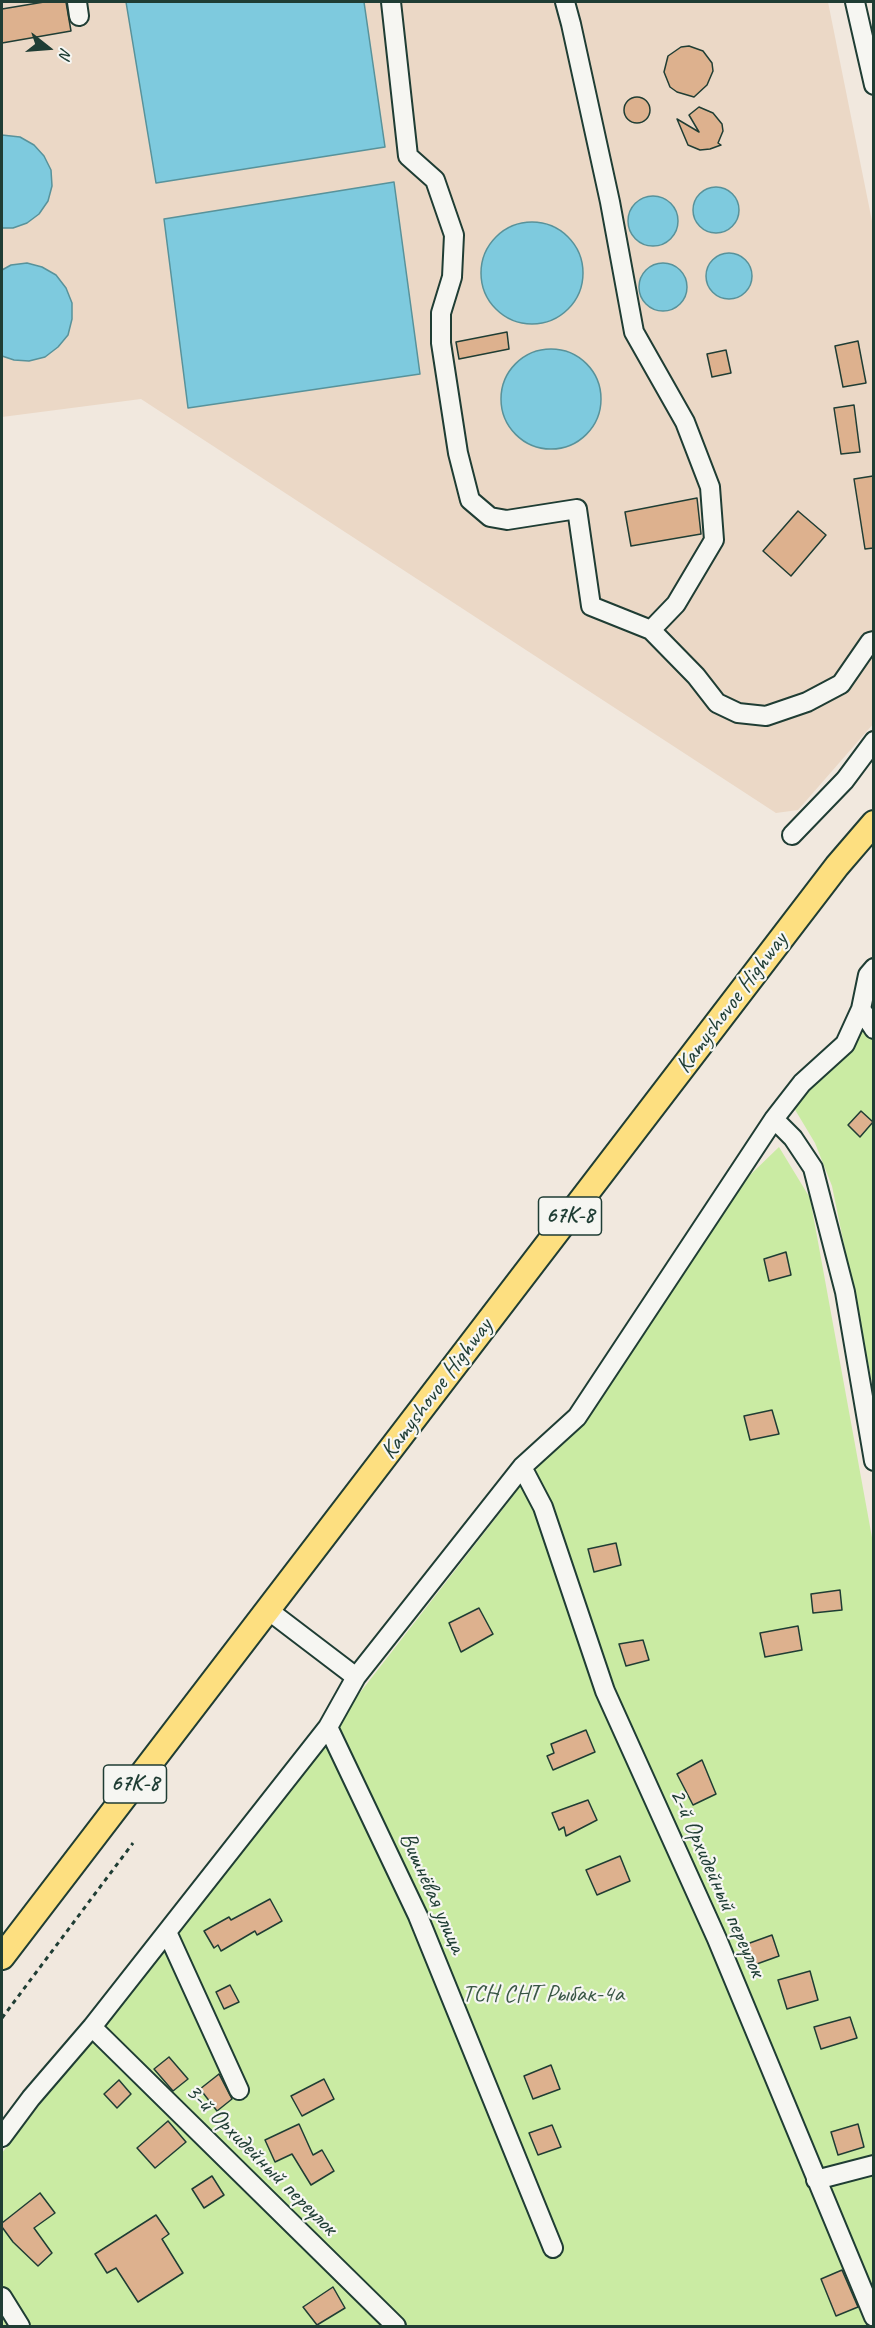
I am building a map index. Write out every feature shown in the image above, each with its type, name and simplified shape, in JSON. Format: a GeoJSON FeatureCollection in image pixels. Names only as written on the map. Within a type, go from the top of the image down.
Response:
{"type":"FeatureCollection","features":[{"type":"Feature","properties":{"kind":"main road","name":"Kamyshovoe Highway"},"geometry":{"type":"LineString","coordinates":[[2,1957],[830,876],[873,823]]}},
{"type":"Feature","properties":{"kind":"street"},"geometry":{"type":"LineString","coordinates":[[391,2],[408,156],[435,180],[454,235],[452,277],[441,313],[441,343],[458,453],[470,500],[490,517],[507,520],[577,509],[591,606],[651,630],[696,676],[717,703],[738,713],[766,716],[807,702],[841,684],[870,642],[873,641]]}},
{"type":"Feature","properties":{"kind":"street"},"geometry":{"type":"LineString","coordinates":[[565,2],[572,24],[610,202],[634,332],[685,422],[710,487],[714,540],[676,604],[651,630]]}},
{"type":"Feature","properties":{"kind":"street"},"geometry":{"type":"LineString","coordinates":[[855,2],[873,85]]}},
{"type":"Feature","properties":{"kind":"street"},"geometry":{"type":"LineString","coordinates":[[792,835],[845,780],[873,741]]}},
{"type":"Feature","properties":{"kind":"street"},"geometry":{"type":"LineString","coordinates":[[2,2137],[31,2098],[92,2027],[328,1727],[356,1677],[522,1467],[577,1417],[774,1119],[802,1083],[845,1044],[861,1009],[868,975],[873,968]]}},
{"type":"Feature","properties":{"kind":"street"},"geometry":{"type":"LineString","coordinates":[[861,1009],[873,1029]]}},
{"type":"Feature","properties":{"kind":"street"},"geometry":{"type":"LineString","coordinates":[[774,1119],[793,1138],[813,1168],[845,1292],[873,1461]]}},
{"type":"Feature","properties":{"kind":"street","name":"2-й Орхидейный переулок"},"geometry":{"type":"LineString","coordinates":[[522,1467],[543,1507],[605,1691],[717,1939],[873,2317]]}},
{"type":"Feature","properties":{"kind":"street"},"geometry":{"type":"LineString","coordinates":[[268,1610],[356,1677]]}},
{"type":"Feature","properties":{"kind":"street","name":"Вишнёвая улица"},"geometry":{"type":"LineString","coordinates":[[328,1727],[418,1916],[553,2248]]}},
{"type":"Feature","properties":{"kind":"street"},"geometry":{"type":"LineString","coordinates":[[166,1932],[239,2090]]}},
{"type":"Feature","properties":{"kind":"street","name":"3-й Орхидейный переулок"},"geometry":{"type":"LineString","coordinates":[[92,2027],[396,2326]]}},
{"type":"Feature","properties":{"kind":"street"},"geometry":{"type":"LineString","coordinates":[[816,2180],[873,2165]]}},
{"type":"Feature","properties":{"kind":"street"},"geometry":{"type":"LineString","coordinates":[[2,2297],[20,2326]]}},
{"type":"Feature","properties":{"kind":"path"},"geometry":{"type":"LineString","coordinates":[[2,2018],[133,1842]]}},
{"type":"Feature","properties":{"kind":"shaded area"},"geometry":{"type":"Polygon","coordinates":[[[2,2],[828,2],[873,226],[874,723],[798,810],[776,813],[141,399],[2,417],[2,2]]]}},
{"type":"Feature","properties":{"kind":"green space"},"geometry":{"type":"Polygon","coordinates":[[[873,1011],[873,1387],[832,1186],[815,1143],[794,1108],[873,1011]]]}},
{"type":"Feature","properties":{"kind":"green space","name":"ТСН СНТ Рыбак-4а"},"geometry":{"type":"Polygon","coordinates":[[[779,1147],[810,1198],[873,1543],[873,2326],[2,2326],[2,2153],[509,1501],[750,1175],[779,1147]]]}},
{"type":"Feature","properties":{"kind":"water"},"geometry":{"type":"Polygon","coordinates":[[[126,2],[364,2],[385,147],[156,183],[126,2]]]}},
{"type":"Feature","properties":{"kind":"water"},"geometry":{"type":"Polygon","coordinates":[[[2,135],[20,137],[34,145],[44,156],[51,170],[52,186],[48,201],[39,214],[27,223],[13,228],[2,228],[2,135]]]}},
{"type":"Feature","properties":{"kind":"water"},"geometry":{"type":"Polygon","coordinates":[[[394,182],[420,374],[188,408],[164,219],[394,182]]]}},
{"type":"Feature","properties":{"kind":"water"},"geometry":{"type":"Polygon","coordinates":[[[721,187],[733,193],[738,201],[738,219],[733,227],[725,232],[711,233],[699,227],[694,219],[693,205],[699,193],[707,188],[721,187]]]}},
{"type":"Feature","properties":{"kind":"water"},"geometry":{"type":"Polygon","coordinates":[[[653,196],[671,203],[678,221],[671,239],[653,246],[635,239],[628,221],[635,203],[653,196]]]}},
{"type":"Feature","properties":{"kind":"water"},"geometry":{"type":"Polygon","coordinates":[[[532,222],[551,226],[568,237],[579,254],[583,273],[579,292],[568,309],[551,320],[532,324],[513,320],[496,309],[485,292],[481,273],[485,254],[496,237],[513,226],[532,222]]]}},
{"type":"Feature","properties":{"kind":"water"},"geometry":{"type":"Polygon","coordinates":[[[729,253],[738,254],[746,259],[751,267],[751,285],[746,293],[738,298],[729,299],[720,298],[712,293],[707,285],[706,276],[707,267],[712,259],[720,254],[729,253]]]}},
{"type":"Feature","properties":{"kind":"water"},"geometry":{"type":"Polygon","coordinates":[[[27,263],[42,267],[56,275],[66,288],[72,303],[72,319],[68,335],[45,357],[29,361],[2,356],[2,270],[11,265],[27,263]]]}},
{"type":"Feature","properties":{"kind":"water"},"geometry":{"type":"Polygon","coordinates":[[[663,263],[680,270],[687,287],[680,304],[663,311],[646,304],[639,287],[646,270],[663,263]]]}},
{"type":"Feature","properties":{"kind":"water"},"geometry":{"type":"Polygon","coordinates":[[[551,349],[570,352],[587,363],[598,380],[601,399],[598,418],[587,435],[570,446],[551,449],[532,446],[515,435],[504,418],[501,399],[504,380],[515,363],[532,352],[551,349]]]}},
{"type":"Feature","properties":{"kind":"building"},"geometry":{"type":"Polygon","coordinates":[[[44,2],[66,2],[71,31],[2,43],[2,9],[44,2]]]}},
{"type":"Feature","properties":{"kind":"building"},"geometry":{"type":"Polygon","coordinates":[[[689,46],[703,51],[712,63],[713,71],[707,85],[694,97],[677,92],[670,87],[664,72],[668,56],[681,47],[689,46]]]}},
{"type":"Feature","properties":{"kind":"building"},"geometry":{"type":"Polygon","coordinates":[[[637,97],[646,101],[650,110],[646,119],[637,123],[628,119],[624,110],[628,101],[637,97]]]}},
{"type":"Feature","properties":{"kind":"building"},"geometry":{"type":"Polygon","coordinates":[[[699,107],[713,113],[722,124],[723,131],[718,143],[721,145],[700,150],[688,145],[677,119],[699,132],[689,115],[699,107]]]}},
{"type":"Feature","properties":{"kind":"building"},"geometry":{"type":"Polygon","coordinates":[[[507,332],[509,349],[459,359],[456,342],[507,332]]]}},
{"type":"Feature","properties":{"kind":"building"},"geometry":{"type":"Polygon","coordinates":[[[858,341],[866,383],[843,387],[835,346],[858,341]]]}},
{"type":"Feature","properties":{"kind":"building"},"geometry":{"type":"Polygon","coordinates":[[[726,350],[731,373],[712,377],[707,354],[726,350]]]}},
{"type":"Feature","properties":{"kind":"building"},"geometry":{"type":"Polygon","coordinates":[[[854,405],[860,452],[841,454],[834,408],[854,405]]]}},
{"type":"Feature","properties":{"kind":"building"},"geometry":{"type":"Polygon","coordinates":[[[873,476],[873,548],[865,549],[854,479],[873,476]]]}},
{"type":"Feature","properties":{"kind":"building"},"geometry":{"type":"Polygon","coordinates":[[[697,498],[701,534],[631,546],[625,512],[697,498]]]}},
{"type":"Feature","properties":{"kind":"building"},"geometry":{"type":"Polygon","coordinates":[[[798,511],[826,535],[791,576],[763,551],[798,511]]]}},
{"type":"Feature","properties":{"kind":"building"},"geometry":{"type":"Polygon","coordinates":[[[861,1111],[873,1122],[860,1137],[848,1125],[861,1111]]]}},
{"type":"Feature","properties":{"kind":"building"},"geometry":{"type":"Polygon","coordinates":[[[786,1252],[791,1275],[769,1281],[764,1259],[786,1252]]]}},
{"type":"Feature","properties":{"kind":"building"},"geometry":{"type":"Polygon","coordinates":[[[772,1410],[779,1434],[750,1440],[744,1416],[772,1410]]]}},
{"type":"Feature","properties":{"kind":"building"},"geometry":{"type":"Polygon","coordinates":[[[616,1543],[621,1565],[594,1572],[588,1549],[616,1543]]]}},
{"type":"Feature","properties":{"kind":"building"},"geometry":{"type":"Polygon","coordinates":[[[840,1590],[842,1610],[813,1613],[811,1594],[840,1590]]]}},
{"type":"Feature","properties":{"kind":"building"},"geometry":{"type":"Polygon","coordinates":[[[479,1608],[493,1634],[461,1652],[449,1623],[479,1608]]]}},
{"type":"Feature","properties":{"kind":"building"},"geometry":{"type":"Polygon","coordinates":[[[798,1626],[802,1650],[765,1657],[760,1633],[798,1626]]]}},
{"type":"Feature","properties":{"kind":"building"},"geometry":{"type":"Polygon","coordinates":[[[643,1640],[649,1660],[626,1666],[619,1644],[643,1640]]]}},
{"type":"Feature","properties":{"kind":"building"},"geometry":{"type":"Polygon","coordinates":[[[586,1730],[595,1752],[553,1770],[547,1756],[554,1753],[551,1744],[586,1730]]]}},
{"type":"Feature","properties":{"kind":"building"},"geometry":{"type":"Polygon","coordinates":[[[702,1760],[716,1794],[693,1805],[677,1774],[702,1760]]]}},
{"type":"Feature","properties":{"kind":"building"},"geometry":{"type":"Polygon","coordinates":[[[588,1800],[597,1820],[566,1836],[564,1827],[559,1830],[552,1813],[588,1800]]]}},
{"type":"Feature","properties":{"kind":"building"},"geometry":{"type":"Polygon","coordinates":[[[620,1856],[630,1881],[597,1895],[586,1870],[620,1856]]]}},
{"type":"Feature","properties":{"kind":"building"},"geometry":{"type":"Polygon","coordinates":[[[270,1899],[282,1921],[257,1935],[255,1931],[221,1951],[218,1945],[214,1948],[204,1931],[229,1917],[231,1920],[270,1899]]]}},
{"type":"Feature","properties":{"kind":"building"},"geometry":{"type":"Polygon","coordinates":[[[772,1935],[779,1956],[754,1965],[747,1944],[772,1935]]]}},
{"type":"Feature","properties":{"kind":"building"},"geometry":{"type":"Polygon","coordinates":[[[810,1971],[818,2000],[787,2009],[778,1980],[810,1971]]]}},
{"type":"Feature","properties":{"kind":"building"},"geometry":{"type":"Polygon","coordinates":[[[230,1985],[239,2002],[224,2009],[216,1992],[230,1985]]]}},
{"type":"Feature","properties":{"kind":"building"},"geometry":{"type":"Polygon","coordinates":[[[850,2017],[857,2038],[821,2049],[814,2027],[850,2017]]]}},
{"type":"Feature","properties":{"kind":"building"},"geometry":{"type":"Polygon","coordinates":[[[169,2057],[188,2079],[173,2091],[154,2069],[169,2057]]]}},
{"type":"Feature","properties":{"kind":"building"},"geometry":{"type":"Polygon","coordinates":[[[551,2065],[560,2089],[533,2099],[524,2076],[551,2065]]]}},
{"type":"Feature","properties":{"kind":"building"},"geometry":{"type":"Polygon","coordinates":[[[219,2074],[232,2099],[217,2111],[200,2089],[219,2074]]]}},
{"type":"Feature","properties":{"kind":"building"},"geometry":{"type":"Polygon","coordinates":[[[324,2079],[334,2099],[302,2116],[291,2096],[324,2079]]]}},
{"type":"Feature","properties":{"kind":"building"},"geometry":{"type":"Polygon","coordinates":[[[119,2080],[131,2094],[117,2108],[104,2094],[119,2080]]]}},
{"type":"Feature","properties":{"kind":"building"},"geometry":{"type":"Polygon","coordinates":[[[168,2121],[186,2142],[155,2168],[137,2148],[168,2121]]]}},
{"type":"Feature","properties":{"kind":"building"},"geometry":{"type":"Polygon","coordinates":[[[299,2124],[313,2155],[322,2150],[334,2171],[311,2185],[292,2154],[275,2162],[265,2140],[299,2124]]]}},
{"type":"Feature","properties":{"kind":"building"},"geometry":{"type":"Polygon","coordinates":[[[858,2124],[864,2147],[838,2155],[831,2132],[858,2124]]]}},
{"type":"Feature","properties":{"kind":"building"},"geometry":{"type":"Polygon","coordinates":[[[552,2125],[561,2147],[538,2155],[529,2133],[552,2125]]]}},
{"type":"Feature","properties":{"kind":"building"},"geometry":{"type":"Polygon","coordinates":[[[212,2176],[224,2195],[204,2208],[192,2189],[212,2176]]]}},
{"type":"Feature","properties":{"kind":"building"},"geometry":{"type":"Polygon","coordinates":[[[40,2193],[55,2213],[34,2228],[52,2253],[38,2266],[13,2242],[2,2227],[2,2223],[40,2193]]]}},
{"type":"Feature","properties":{"kind":"building"},"geometry":{"type":"Polygon","coordinates":[[[156,2215],[169,2234],[162,2239],[183,2273],[138,2302],[116,2268],[107,2273],[95,2254],[156,2215]]]}},
{"type":"Feature","properties":{"kind":"building"},"geometry":{"type":"Polygon","coordinates":[[[842,2270],[858,2307],[836,2316],[821,2279],[842,2270]]]}},
{"type":"Feature","properties":{"kind":"building"},"geometry":{"type":"Polygon","coordinates":[[[333,2287],[345,2308],[317,2325],[303,2307],[333,2287]]]}}]}
